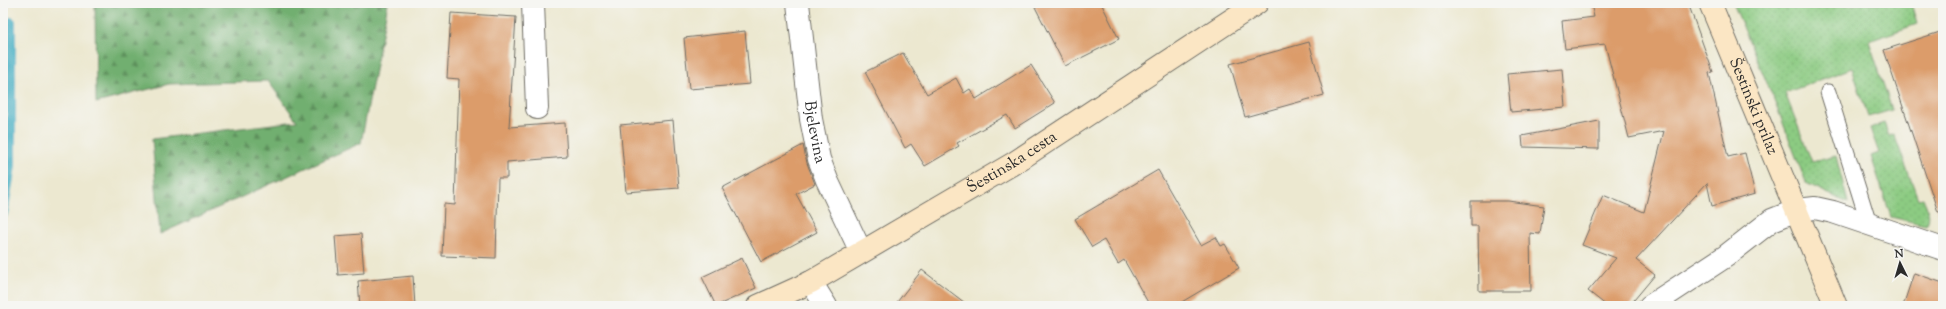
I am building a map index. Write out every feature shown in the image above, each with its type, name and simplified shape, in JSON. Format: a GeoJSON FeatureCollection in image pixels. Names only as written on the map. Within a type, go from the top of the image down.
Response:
{"type":"FeatureCollection","features":[{"type":"Feature","properties":{"kind":"main road","name":"Šestinska cesta"},"geometry":{"type":"LineString","coordinates":[[758,306],[811,282],[1014,163],[1257,3]]}},
{"type":"Feature","properties":{"kind":"main road","name":"Šestinski prilaz"},"geometry":{"type":"LineString","coordinates":[[1710,3],[1836,306]]}},
{"type":"Feature","properties":{"kind":"street"},"geometry":{"type":"LineString","coordinates":[[533,3],[538,108]]}},
{"type":"Feature","properties":{"kind":"street","name":"Bjelevina"},"geometry":{"type":"LineString","coordinates":[[798,3],[811,119],[816,147],[827,180],[861,252]]}},
{"type":"Feature","properties":{"kind":"street"},"geometry":{"type":"LineString","coordinates":[[1650,306],[1726,256],[1772,220],[1797,210],[1815,208],[1833,212],[1943,249]]}},
{"type":"Feature","properties":{"kind":"street"},"geometry":{"type":"LineString","coordinates":[[811,282],[826,306]]}},
{"type":"Feature","properties":{"kind":"lane"},"geometry":{"type":"LineString","coordinates":[[1828,92],[1868,224]]}},
{"type":"Feature","properties":{"kind":"green space"},"geometry":{"type":"Polygon","coordinates":[[[95,3],[388,3],[361,143],[160,234],[152,139],[297,121],[268,81],[169,84],[96,103],[95,3]]]}},
{"type":"Feature","properties":{"kind":"green space"},"geometry":{"type":"Polygon","coordinates":[[[1733,3],[1834,3],[1823,5],[1823,7],[1869,3],[1911,3],[1917,24],[1869,41],[1892,110],[1868,117],[1852,68],[1785,93],[1812,162],[1836,156],[1848,203],[1806,183],[1773,97],[1733,3]]]}},
{"type":"Feature","properties":{"kind":"green space"},"geometry":{"type":"Polygon","coordinates":[[[1884,123],[1889,136],[1894,134],[1918,199],[1923,198],[1926,205],[1929,218],[1926,225],[1891,217],[1871,156],[1879,153],[1870,128],[1884,123]]]}},
{"type":"Feature","properties":{"kind":"building"},"geometry":{"type":"Polygon","coordinates":[[[1033,3],[1101,3],[1119,39],[1065,66],[1033,3]]]}},
{"type":"Feature","properties":{"kind":"building"},"geometry":{"type":"Polygon","coordinates":[[[1591,3],[1688,3],[1713,72],[1709,73],[1728,157],[1745,153],[1755,194],[1712,206],[1707,183],[1636,260],[1655,275],[1629,306],[1607,306],[1588,291],[1616,258],[1582,245],[1603,195],[1644,212],[1664,131],[1629,138],[1605,44],[1565,49],[1562,21],[1594,17],[1591,3]]]}},
{"type":"Feature","properties":{"kind":"building"},"geometry":{"type":"Polygon","coordinates":[[[451,13],[516,17],[509,127],[565,123],[567,157],[507,162],[507,178],[498,178],[496,258],[442,256],[444,204],[455,205],[459,79],[447,78],[451,13]]]}},
{"type":"Feature","properties":{"kind":"building"},"geometry":{"type":"Polygon","coordinates":[[[745,31],[750,84],[689,89],[684,38],[745,31]]]}},
{"type":"Feature","properties":{"kind":"building"},"geometry":{"type":"Polygon","coordinates":[[[1943,31],[1943,211],[1938,212],[1884,50],[1943,31]]]}},
{"type":"Feature","properties":{"kind":"building"},"geometry":{"type":"Polygon","coordinates":[[[1309,42],[1324,95],[1245,117],[1230,64],[1309,42]]]}},
{"type":"Feature","properties":{"kind":"building"},"geometry":{"type":"Polygon","coordinates":[[[903,53],[927,94],[956,78],[964,93],[970,89],[976,99],[1031,65],[1055,103],[1015,128],[1007,115],[957,143],[959,146],[925,166],[911,144],[905,148],[865,72],[903,53]]]}},
{"type":"Feature","properties":{"kind":"building"},"geometry":{"type":"Polygon","coordinates":[[[1562,69],[1565,107],[1511,112],[1507,74],[1562,69]]]}},
{"type":"Feature","properties":{"kind":"building"},"geometry":{"type":"Polygon","coordinates":[[[673,120],[679,188],[626,192],[620,125],[673,120]]]}},
{"type":"Feature","properties":{"kind":"building"},"geometry":{"type":"Polygon","coordinates":[[[1599,121],[1599,149],[1523,147],[1522,136],[1599,121]]]}},
{"type":"Feature","properties":{"kind":"building"},"geometry":{"type":"Polygon","coordinates":[[[803,145],[807,163],[815,184],[796,194],[817,232],[761,262],[722,188],[803,145]]]}},
{"type":"Feature","properties":{"kind":"building"},"geometry":{"type":"Polygon","coordinates":[[[1158,170],[1201,245],[1216,237],[1221,246],[1225,244],[1239,268],[1175,306],[1150,306],[1124,260],[1118,264],[1104,240],[1092,247],[1075,219],[1158,170]]]}},
{"type":"Feature","properties":{"kind":"building"},"geometry":{"type":"Polygon","coordinates":[[[1471,201],[1508,201],[1544,206],[1540,234],[1530,233],[1531,291],[1479,291],[1478,226],[1471,226],[1471,201]]]}},
{"type":"Feature","properties":{"kind":"building"},"geometry":{"type":"Polygon","coordinates":[[[361,234],[364,273],[338,275],[335,236],[361,234]]]}},
{"type":"Feature","properties":{"kind":"building"},"geometry":{"type":"Polygon","coordinates":[[[742,258],[756,288],[716,306],[702,277],[742,258]]]}},
{"type":"Feature","properties":{"kind":"building"},"geometry":{"type":"Polygon","coordinates":[[[922,270],[969,306],[894,306],[922,270]]]}},
{"type":"Feature","properties":{"kind":"building"},"geometry":{"type":"Polygon","coordinates":[[[1914,273],[1943,283],[1943,306],[1903,306],[1914,273]]]}},
{"type":"Feature","properties":{"kind":"building"},"geometry":{"type":"Polygon","coordinates":[[[413,276],[415,306],[360,306],[358,281],[413,276]]]}},
{"type":"Feature","properties":{"kind":"waterway"},"geometry":{"type":"LineString","coordinates":[[3,214],[11,166],[11,22]]}}]}
